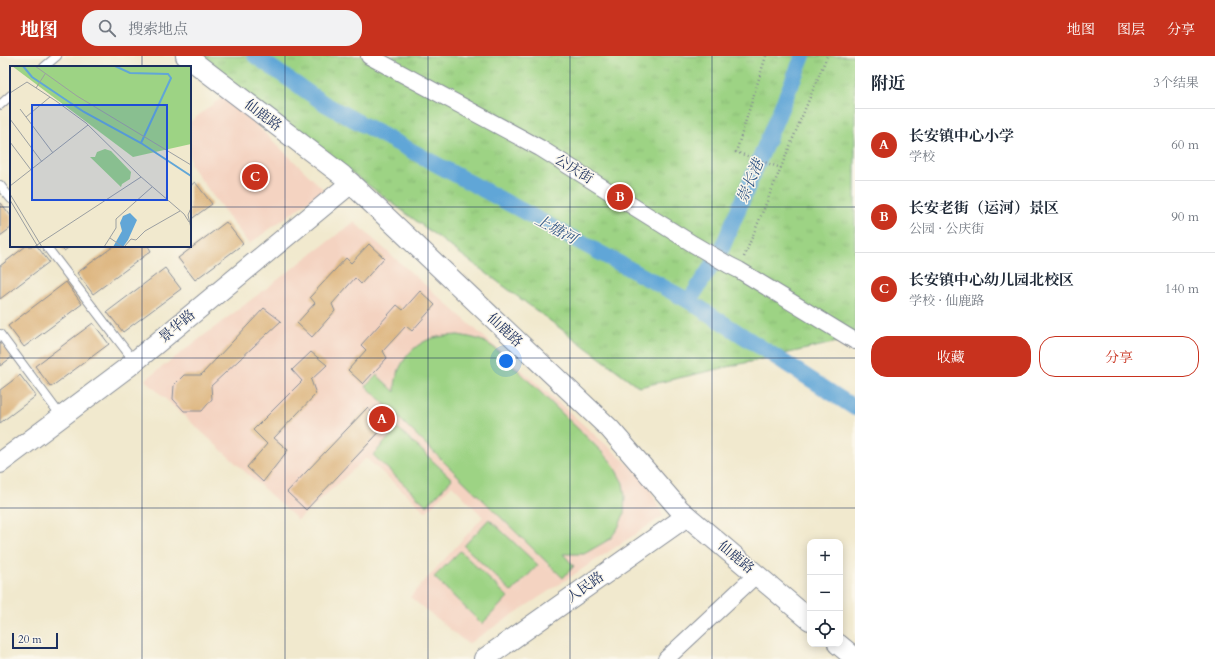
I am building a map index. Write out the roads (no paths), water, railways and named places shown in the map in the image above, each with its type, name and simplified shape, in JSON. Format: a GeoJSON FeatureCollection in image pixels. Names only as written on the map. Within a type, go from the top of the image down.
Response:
{"type":"FeatureCollection","features":[{"type":"Feature","properties":{"kind":"street","name":"仙鹿路"},"geometry":{"type":"LineString","coordinates":[[186,56],[342,175],[610,429],[680,510],[807,617]]}},
{"type":"Feature","properties":{"kind":"street","name":"公庆街"},"geometry":{"type":"LineString","coordinates":[[369,56],[540,148],[693,244],[855,341]]}},
{"type":"Feature","properties":{"kind":"street","name":"景华路"},"geometry":{"type":"LineString","coordinates":[[0,463],[134,361],[350,183]]}},
{"type":"Feature","properties":{"kind":"street","name":"人民路"},"geometry":{"type":"LineString","coordinates":[[484,659],[687,516]]}},
{"type":"Feature","properties":{"kind":"street"},"geometry":{"type":"LineString","coordinates":[[666,659],[757,574]]}},
{"type":"Feature","properties":{"kind":"street"},"geometry":{"type":"LineString","coordinates":[[842,647],[855,658]]}},
{"type":"Feature","properties":{"kind":"lane"},"geometry":{"type":"LineString","coordinates":[[45,66],[57,56]]}},
{"type":"Feature","properties":{"kind":"lane"},"geometry":{"type":"LineString","coordinates":[[0,105],[10,97]]}},
{"type":"Feature","properties":{"kind":"lane"},"geometry":{"type":"LineString","coordinates":[[0,185],[10,198]]}},
{"type":"Feature","properties":{"kind":"lane"},"geometry":{"type":"LineString","coordinates":[[47,247],[134,361]]}},
{"type":"Feature","properties":{"kind":"lane"},"geometry":{"type":"LineString","coordinates":[[0,334],[61,416]]}},
{"type":"Feature","properties":{"kind":"waterway","name":"上塘河"},"geometry":{"type":"LineString","coordinates":[[255,56],[325,104],[689,301],[855,408]]}},
{"type":"Feature","properties":{"kind":"waterway","name":"崇长港"},"geometry":{"type":"LineString","coordinates":[[689,301],[720,253],[803,56]]}},
{"type":"Feature","properties":{"kind":"place","name":"长安镇中心幼儿园北校区"},"geometry":{"type":"Point","coordinates":[255,177]}},
{"type":"Feature","properties":{"kind":"place","name":"长安老街（运河）景区"},"geometry":{"type":"Point","coordinates":[620,197]}},
{"type":"Feature","properties":{"kind":"place","name":"长安镇中心小学"},"geometry":{"type":"Point","coordinates":[382,419]}}]}
